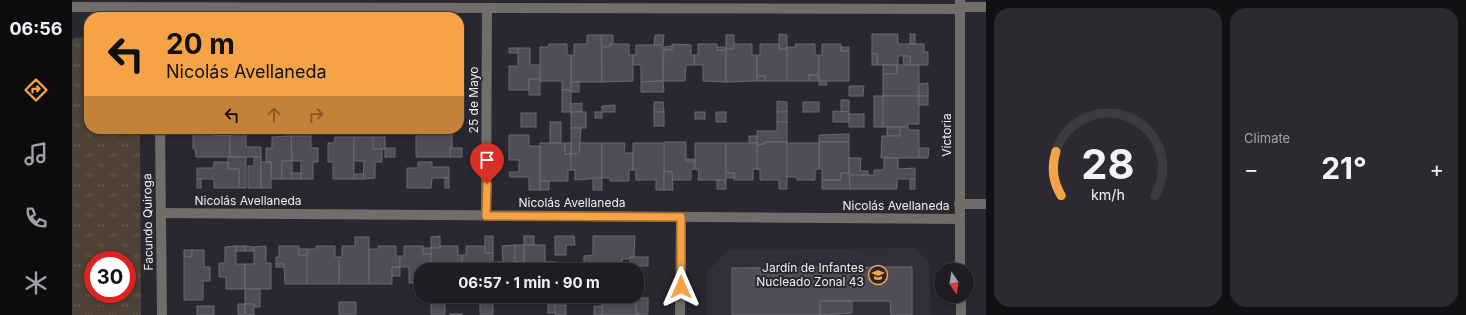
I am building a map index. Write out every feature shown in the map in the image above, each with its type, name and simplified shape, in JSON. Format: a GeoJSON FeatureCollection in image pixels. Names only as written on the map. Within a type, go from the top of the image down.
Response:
{"type":"FeatureCollection","features":[{"type":"Feature","properties":{"kind":"street"},"geometry":{"type":"LineString","coordinates":[[72,7],[158,12],[394,4],[487,8],[599,4],[960,5],[986,7]]}},
{"type":"Feature","properties":{"kind":"street","name":"Victoria"},"geometry":{"type":"LineString","coordinates":[[960,5],[960,263]]}},
{"type":"Feature","properties":{"kind":"street","name":"25 de Mayo"},"geometry":{"type":"LineString","coordinates":[[486,216],[487,8]]}},
{"type":"Feature","properties":{"kind":"street","name":"Facundo Quiroga"},"geometry":{"type":"LineString","coordinates":[[160,134],[162,315]]}},
{"type":"Feature","properties":{"kind":"street"},"geometry":{"type":"LineString","coordinates":[[960,204],[986,204]]}},
{"type":"Feature","properties":{"kind":"street","name":"Nicolás Avellaneda"},"geometry":{"type":"LineString","coordinates":[[161,213],[960,219]]}},
{"type":"Feature","properties":{"kind":"street"},"geometry":{"type":"LineString","coordinates":[[680,315],[681,217]]}},
{"type":"Feature","properties":{"kind":"street"},"geometry":{"type":"LineString","coordinates":[[960,303],[961,315]]}},
{"type":"Feature","properties":{"kind":"shaded area"},"geometry":{"type":"Polygon","coordinates":[[[915,248],[929,262],[931,315],[707,315],[707,273],[727,250],[915,248]]]}},
{"type":"Feature","properties":{"kind":"green space"},"geometry":{"type":"Polygon","coordinates":[[[84,37],[84,134],[140,134],[141,315],[72,315],[72,40],[75,38],[84,37]]]}},
{"type":"Feature","properties":{"kind":"building"},"geometry":{"type":"Polygon","coordinates":[[[779,34],[787,35],[787,49],[779,49],[779,34]]]}},
{"type":"Feature","properties":{"kind":"building"},"geometry":{"type":"Polygon","coordinates":[[[872,34],[898,34],[898,44],[924,44],[924,52],[928,52],[928,65],[910,65],[910,56],[898,56],[898,65],[877,65],[877,54],[872,54],[872,34]]]}},
{"type":"Feature","properties":{"kind":"building"},"geometry":{"type":"Polygon","coordinates":[[[910,34],[915,34],[915,44],[910,44],[910,34]]]}},
{"type":"Feature","properties":{"kind":"building"},"geometry":{"type":"Polygon","coordinates":[[[587,35],[601,35],[602,82],[571,82],[571,55],[574,55],[574,44],[587,44],[587,35]]]}},
{"type":"Feature","properties":{"kind":"building"},"geometry":{"type":"Polygon","coordinates":[[[601,35],[613,35],[613,44],[610,44],[610,47],[602,47],[601,35]]]}},
{"type":"Feature","properties":{"kind":"building"},"geometry":{"type":"Polygon","coordinates":[[[655,35],[664,35],[663,45],[654,45],[655,35]]]}},
{"type":"Feature","properties":{"kind":"building"},"geometry":{"type":"Polygon","coordinates":[[[726,35],[734,35],[734,49],[726,49],[726,35]]]}},
{"type":"Feature","properties":{"kind":"building"},"geometry":{"type":"Polygon","coordinates":[[[549,44],[567,44],[567,55],[571,55],[571,90],[562,90],[562,81],[540,81],[540,47],[548,47],[549,44]]]}},
{"type":"Feature","properties":{"kind":"building"},"geometry":{"type":"Polygon","coordinates":[[[610,44],[629,44],[629,55],[633,55],[633,81],[602,82],[602,47],[610,47],[610,44]]]}},
{"type":"Feature","properties":{"kind":"building"},"geometry":{"type":"Polygon","coordinates":[[[672,44],[691,45],[691,55],[694,55],[695,65],[686,65],[685,81],[663,81],[664,49],[672,50],[672,44]]]}},
{"type":"Feature","properties":{"kind":"building"},"geometry":{"type":"Polygon","coordinates":[[[698,44],[717,44],[717,50],[726,50],[726,82],[703,81],[703,65],[695,65],[694,55],[698,55],[698,44]]]}},
{"type":"Feature","properties":{"kind":"building"},"geometry":{"type":"Polygon","coordinates":[[[734,44],[752,44],[752,55],[757,55],[757,81],[726,82],[726,49],[734,49],[734,44]]]}},
{"type":"Feature","properties":{"kind":"building"},"geometry":{"type":"Polygon","coordinates":[[[760,44],[779,44],[779,49],[787,49],[787,81],[765,81],[765,76],[757,76],[757,55],[760,55],[760,44]]]}},
{"type":"Feature","properties":{"kind":"building"},"geometry":{"type":"Polygon","coordinates":[[[795,44],[815,44],[815,55],[819,55],[818,75],[809,75],[809,81],[787,81],[787,47],[796,47],[795,44]]]}},
{"type":"Feature","properties":{"kind":"building"},"geometry":{"type":"Polygon","coordinates":[[[822,44],[841,44],[841,51],[849,51],[849,81],[819,81],[819,55],[822,55],[822,44]]]}},
{"type":"Feature","properties":{"kind":"building"},"geometry":{"type":"Polygon","coordinates":[[[636,45],[663,45],[663,81],[641,82],[641,65],[633,65],[633,55],[636,55],[636,45]]]}},
{"type":"Feature","properties":{"kind":"building"},"geometry":{"type":"Polygon","coordinates":[[[672,46],[672,50],[664,49],[664,47],[672,46]]]}},
{"type":"Feature","properties":{"kind":"building"},"geometry":{"type":"Polygon","coordinates":[[[717,47],[726,47],[726,50],[717,50],[717,47]]]}},
{"type":"Feature","properties":{"kind":"building"},"geometry":{"type":"Polygon","coordinates":[[[841,47],[849,47],[849,51],[841,51],[841,47]]]}},
{"type":"Feature","properties":{"kind":"building"},"geometry":{"type":"Polygon","coordinates":[[[509,48],[518,48],[518,53],[509,53],[509,48]]]}},
{"type":"Feature","properties":{"kind":"building"},"geometry":{"type":"Polygon","coordinates":[[[518,48],[530,48],[530,65],[540,65],[540,79],[529,79],[529,90],[509,90],[509,66],[518,66],[518,48]]]}},
{"type":"Feature","properties":{"kind":"building"},"geometry":{"type":"Polygon","coordinates":[[[872,54],[877,54],[877,65],[872,65],[872,54]]]}},
{"type":"Feature","properties":{"kind":"building"},"geometry":{"type":"Polygon","coordinates":[[[903,56],[910,56],[910,65],[904,65],[903,56]]]}},
{"type":"Feature","properties":{"kind":"building"},"geometry":{"type":"Polygon","coordinates":[[[883,65],[897,65],[897,74],[883,74],[883,65]]]}},
{"type":"Feature","properties":{"kind":"building"},"geometry":{"type":"Polygon","coordinates":[[[897,65],[919,65],[919,96],[883,96],[883,74],[897,74],[897,65]]]}},
{"type":"Feature","properties":{"kind":"building"},"geometry":{"type":"Polygon","coordinates":[[[809,75],[818,75],[819,81],[809,81],[809,75]]]}},
{"type":"Feature","properties":{"kind":"building"},"geometry":{"type":"Polygon","coordinates":[[[757,76],[765,76],[765,81],[757,81],[757,76]]]}},
{"type":"Feature","properties":{"kind":"building"},"geometry":{"type":"Polygon","coordinates":[[[529,79],[540,79],[540,95],[529,95],[529,79]]]}},
{"type":"Feature","properties":{"kind":"building"},"geometry":{"type":"Polygon","coordinates":[[[663,81],[664,92],[641,92],[641,82],[663,81]]]}},
{"type":"Feature","properties":{"kind":"building"},"geometry":{"type":"Polygon","coordinates":[[[819,81],[826,81],[827,85],[819,85],[819,81]]]}},
{"type":"Feature","properties":{"kind":"building"},"geometry":{"type":"Polygon","coordinates":[[[571,82],[579,82],[579,92],[571,92],[571,82]]]}},
{"type":"Feature","properties":{"kind":"building"},"geometry":{"type":"Polygon","coordinates":[[[928,83],[928,96],[919,96],[919,84],[928,83]]]}},
{"type":"Feature","properties":{"kind":"building"},"geometry":{"type":"Polygon","coordinates":[[[849,86],[864,86],[863,96],[849,96],[849,86]]]}},
{"type":"Feature","properties":{"kind":"building"},"geometry":{"type":"Polygon","coordinates":[[[562,90],[571,90],[571,112],[562,112],[562,90]]]}},
{"type":"Feature","properties":{"kind":"building"},"geometry":{"type":"Polygon","coordinates":[[[874,96],[883,96],[883,127],[874,127],[874,96]]]}},
{"type":"Feature","properties":{"kind":"building"},"geometry":{"type":"Polygon","coordinates":[[[883,96],[919,96],[919,124],[908,124],[908,127],[883,127],[883,96]]]}},
{"type":"Feature","properties":{"kind":"building"},"geometry":{"type":"Polygon","coordinates":[[[919,96],[928,96],[928,105],[919,105],[919,96]]]}},
{"type":"Feature","properties":{"kind":"building"},"geometry":{"type":"Polygon","coordinates":[[[841,100],[849,100],[849,112],[841,111],[841,100]]]}},
{"type":"Feature","properties":{"kind":"building"},"geometry":{"type":"Polygon","coordinates":[[[777,101],[787,102],[787,112],[777,112],[777,101]]]}},
{"type":"Feature","properties":{"kind":"building"},"geometry":{"type":"Polygon","coordinates":[[[654,102],[663,102],[664,112],[654,112],[654,102]]]}},
{"type":"Feature","properties":{"kind":"building"},"geometry":{"type":"Polygon","coordinates":[[[803,102],[819,102],[819,112],[803,112],[803,102]]]}},
{"type":"Feature","properties":{"kind":"building"},"geometry":{"type":"Polygon","coordinates":[[[582,103],[582,112],[571,112],[571,104],[582,103]]]}},
{"type":"Feature","properties":{"kind":"building"},"geometry":{"type":"Polygon","coordinates":[[[615,105],[615,112],[602,112],[602,106],[615,105]]]}},
{"type":"Feature","properties":{"kind":"building"},"geometry":{"type":"Polygon","coordinates":[[[833,111],[849,112],[849,122],[833,122],[833,111]]]}},
{"type":"Feature","properties":{"kind":"building"},"geometry":{"type":"Polygon","coordinates":[[[571,112],[586,112],[586,128],[571,128],[571,112]]]}},
{"type":"Feature","properties":{"kind":"building"},"geometry":{"type":"Polygon","coordinates":[[[595,112],[602,112],[602,118],[595,118],[595,112]]]}},
{"type":"Feature","properties":{"kind":"building"},"geometry":{"type":"Polygon","coordinates":[[[654,112],[664,112],[664,126],[654,126],[654,112]]]}},
{"type":"Feature","properties":{"kind":"building"},"geometry":{"type":"Polygon","coordinates":[[[695,112],[705,112],[705,119],[695,119],[695,112]]]}},
{"type":"Feature","properties":{"kind":"building"},"geometry":{"type":"Polygon","coordinates":[[[716,112],[726,112],[726,122],[716,122],[716,112]]]}},
{"type":"Feature","properties":{"kind":"building"},"geometry":{"type":"Polygon","coordinates":[[[777,112],[787,112],[787,122],[777,122],[777,112]]]}},
{"type":"Feature","properties":{"kind":"building"},"geometry":{"type":"Polygon","coordinates":[[[521,113],[536,113],[536,127],[521,127],[521,113]]]}},
{"type":"Feature","properties":{"kind":"building"},"geometry":{"type":"Polygon","coordinates":[[[849,114],[864,114],[864,127],[849,127],[849,114]]]}},
{"type":"Feature","properties":{"kind":"building"},"geometry":{"type":"Polygon","coordinates":[[[550,122],[561,122],[561,143],[550,143],[550,122]]]}},
{"type":"Feature","properties":{"kind":"building"},"geometry":{"type":"Polygon","coordinates":[[[777,122],[787,122],[787,142],[765,142],[765,144],[757,145],[757,131],[777,131],[777,122]]]}},
{"type":"Feature","properties":{"kind":"building"},"geometry":{"type":"Polygon","coordinates":[[[887,127],[900,127],[900,136],[887,136],[887,127]]]}},
{"type":"Feature","properties":{"kind":"building"},"geometry":{"type":"Polygon","coordinates":[[[900,127],[908,127],[908,130],[919,130],[919,158],[881,158],[882,136],[900,136],[900,127]]]}},
{"type":"Feature","properties":{"kind":"building"},"geometry":{"type":"Polygon","coordinates":[[[571,128],[581,128],[579,154],[571,154],[571,128]]]}},
{"type":"Feature","properties":{"kind":"building"},"geometry":{"type":"Polygon","coordinates":[[[193,134],[230,135],[230,157],[196,157],[195,149],[193,149],[193,134]]]}},
{"type":"Feature","properties":{"kind":"building"},"geometry":{"type":"Polygon","coordinates":[[[246,134],[246,147],[261,147],[261,157],[230,157],[230,135],[214,135],[246,134]]]}},
{"type":"Feature","properties":{"kind":"building"},"geometry":{"type":"Polygon","coordinates":[[[416,134],[452,134],[452,148],[450,148],[450,157],[416,157],[416,134]]]}},
{"type":"Feature","properties":{"kind":"building"},"geometry":{"type":"Polygon","coordinates":[[[849,134],[849,142],[819,142],[819,135],[849,134]]]}},
{"type":"Feature","properties":{"kind":"building"},"geometry":{"type":"Polygon","coordinates":[[[509,135],[529,135],[529,146],[540,146],[540,190],[529,190],[529,177],[510,177],[509,172],[519,172],[519,160],[509,160],[509,135]]]}},
{"type":"Feature","properties":{"kind":"building"},"geometry":{"type":"Polygon","coordinates":[[[291,136],[311,136],[311,148],[318,148],[318,162],[313,162],[313,179],[301,179],[301,161],[292,161],[291,136]]]}},
{"type":"Feature","properties":{"kind":"building"},"geometry":{"type":"Polygon","coordinates":[[[291,136],[292,161],[282,161],[282,179],[271,179],[271,162],[266,162],[266,148],[272,148],[272,137],[291,136]]]}},
{"type":"Feature","properties":{"kind":"building"},"geometry":{"type":"Polygon","coordinates":[[[749,136],[757,136],[757,143],[749,143],[749,136]]]}},
{"type":"Feature","properties":{"kind":"building"},"geometry":{"type":"Polygon","coordinates":[[[335,137],[354,137],[354,179],[333,179],[333,162],[328,162],[328,143],[334,143],[335,137]]]}},
{"type":"Feature","properties":{"kind":"building"},"geometry":{"type":"Polygon","coordinates":[[[354,137],[373,137],[373,149],[382,149],[382,162],[375,162],[375,178],[363,179],[364,161],[354,161],[354,137]]]}},
{"type":"Feature","properties":{"kind":"building"},"geometry":{"type":"Polygon","coordinates":[[[373,137],[385,137],[385,149],[373,149],[373,137]]]}},
{"type":"Feature","properties":{"kind":"building"},"geometry":{"type":"Polygon","coordinates":[[[664,142],[686,142],[686,161],[695,161],[695,169],[691,170],[691,180],[672,180],[672,172],[664,171],[664,142]]]}},
{"type":"Feature","properties":{"kind":"building"},"geometry":{"type":"Polygon","coordinates":[[[765,142],[787,142],[787,189],[779,189],[779,180],[760,180],[760,170],[757,169],[757,145],[765,144],[765,142]]]}},
{"type":"Feature","properties":{"kind":"building"},"geometry":{"type":"Polygon","coordinates":[[[819,142],[849,142],[849,173],[841,173],[841,180],[822,180],[822,169],[819,169],[819,142]]]}},
{"type":"Feature","properties":{"kind":"building"},"geometry":{"type":"Polygon","coordinates":[[[540,143],[565,143],[565,154],[571,154],[571,170],[568,170],[568,181],[540,181],[540,143]]]}},
{"type":"Feature","properties":{"kind":"building"},"geometry":{"type":"Polygon","coordinates":[[[565,143],[571,143],[571,154],[565,154],[565,143]]]}},
{"type":"Feature","properties":{"kind":"building"},"geometry":{"type":"Polygon","coordinates":[[[580,143],[602,143],[602,178],[575,180],[575,170],[571,170],[571,154],[579,154],[580,143]]]}},
{"type":"Feature","properties":{"kind":"building"},"geometry":{"type":"Polygon","coordinates":[[[602,143],[625,143],[624,153],[633,153],[633,170],[629,170],[629,181],[610,181],[610,178],[602,178],[602,143]]]}},
{"type":"Feature","properties":{"kind":"building"},"geometry":{"type":"Polygon","coordinates":[[[633,143],[664,143],[664,190],[656,190],[656,180],[636,180],[636,170],[633,170],[633,143]]]}},
{"type":"Feature","properties":{"kind":"building"},"geometry":{"type":"Polygon","coordinates":[[[695,143],[726,143],[726,180],[698,180],[699,170],[695,169],[695,143]]]}},
{"type":"Feature","properties":{"kind":"building"},"geometry":{"type":"Polygon","coordinates":[[[726,143],[757,143],[757,169],[753,169],[753,180],[734,180],[734,173],[726,173],[726,143]]]}},
{"type":"Feature","properties":{"kind":"building"},"geometry":{"type":"Polygon","coordinates":[[[787,143],[819,143],[819,169],[815,170],[815,180],[797,180],[797,177],[787,177],[787,143]]]}},
{"type":"Feature","properties":{"kind":"building"},"geometry":{"type":"Polygon","coordinates":[[[385,148],[395,148],[395,157],[385,157],[385,148]]]}},
{"type":"Feature","properties":{"kind":"building"},"geometry":{"type":"Polygon","coordinates":[[[450,148],[462,148],[462,157],[450,157],[450,148]]]}},
{"type":"Feature","properties":{"kind":"building"},"geometry":{"type":"Polygon","coordinates":[[[919,148],[929,148],[928,158],[919,158],[919,148]]]}},
{"type":"Feature","properties":{"kind":"building"},"geometry":{"type":"Polygon","coordinates":[[[228,157],[246,157],[246,188],[239,188],[239,169],[228,169],[228,157]]]}},
{"type":"Feature","properties":{"kind":"building"},"geometry":{"type":"Polygon","coordinates":[[[254,157],[261,157],[261,188],[248,188],[248,166],[254,166],[254,157]]]}},
{"type":"Feature","properties":{"kind":"building"},"geometry":{"type":"Polygon","coordinates":[[[849,158],[861,158],[860,171],[868,171],[868,175],[849,175],[849,158]]]}},
{"type":"Feature","properties":{"kind":"building"},"geometry":{"type":"Polygon","coordinates":[[[884,158],[898,158],[898,169],[915,168],[915,179],[897,179],[897,189],[850,189],[849,175],[874,175],[874,170],[884,170],[884,158]]]}},
{"type":"Feature","properties":{"kind":"building"},"geometry":{"type":"Polygon","coordinates":[[[686,159],[695,159],[695,161],[686,161],[686,159]]]}},
{"type":"Feature","properties":{"kind":"building"},"geometry":{"type":"Polygon","coordinates":[[[282,161],[292,161],[292,179],[282,179],[282,161]]]}},
{"type":"Feature","properties":{"kind":"building"},"geometry":{"type":"Polygon","coordinates":[[[214,162],[228,162],[228,169],[239,169],[239,188],[214,188],[214,179],[197,179],[197,168],[213,168],[214,162]]]}},
{"type":"Feature","properties":{"kind":"building"},"geometry":{"type":"Polygon","coordinates":[[[261,162],[271,162],[271,188],[261,188],[261,162]]]}},
{"type":"Feature","properties":{"kind":"building"},"geometry":{"type":"Polygon","coordinates":[[[418,162],[432,162],[432,167],[449,167],[449,178],[432,178],[431,188],[407,188],[407,168],[418,168],[418,162]]]}},
{"type":"Feature","properties":{"kind":"building"},"geometry":{"type":"Polygon","coordinates":[[[664,171],[672,172],[673,190],[664,190],[664,171]]]}},
{"type":"Feature","properties":{"kind":"building"},"geometry":{"type":"Polygon","coordinates":[[[291,173],[301,173],[301,179],[292,179],[291,173]]]}},
{"type":"Feature","properties":{"kind":"building"},"geometry":{"type":"Polygon","coordinates":[[[726,173],[734,173],[734,178],[726,178],[726,173]]]}},
{"type":"Feature","properties":{"kind":"building"},"geometry":{"type":"Polygon","coordinates":[[[841,173],[849,173],[850,189],[822,189],[822,180],[841,180],[841,173]]]}},
{"type":"Feature","properties":{"kind":"building"},"geometry":{"type":"Polygon","coordinates":[[[354,174],[364,174],[363,179],[354,179],[354,174]]]}},
{"type":"Feature","properties":{"kind":"building"},"geometry":{"type":"Polygon","coordinates":[[[445,178],[449,178],[449,188],[445,188],[445,178]]]}},
{"type":"Feature","properties":{"kind":"building"},"geometry":{"type":"Polygon","coordinates":[[[593,178],[602,178],[602,190],[593,190],[593,178]]]}},
{"type":"Feature","properties":{"kind":"building"},"geometry":{"type":"Polygon","coordinates":[[[197,179],[201,179],[201,188],[197,188],[197,179]]]}},
{"type":"Feature","properties":{"kind":"building"},"geometry":{"type":"Polygon","coordinates":[[[910,179],[915,179],[915,189],[910,189],[910,179]]]}},
{"type":"Feature","properties":{"kind":"building"},"geometry":{"type":"Polygon","coordinates":[[[717,180],[726,180],[726,189],[717,189],[717,180]]]}},
{"type":"Feature","properties":{"kind":"building"},"geometry":{"type":"Polygon","coordinates":[[[540,181],[549,181],[549,190],[540,190],[540,181]]]}},
{"type":"Feature","properties":{"kind":"building"},"geometry":{"type":"Polygon","coordinates":[[[440,236],[440,248],[431,248],[431,237],[440,236]]]}},
{"type":"Feature","properties":{"kind":"building"},"geometry":{"type":"Polygon","coordinates":[[[485,236],[493,236],[493,253],[485,253],[485,236]]]}},
{"type":"Feature","properties":{"kind":"building"},"geometry":{"type":"Polygon","coordinates":[[[524,236],[534,236],[534,245],[524,245],[524,236]]]}},
{"type":"Feature","properties":{"kind":"building"},"geometry":{"type":"Polygon","coordinates":[[[555,236],[574,236],[575,245],[566,245],[566,255],[555,255],[555,236]]]}},
{"type":"Feature","properties":{"kind":"building"},"geometry":{"type":"Polygon","coordinates":[[[593,236],[635,236],[634,257],[630,257],[630,259],[622,259],[622,263],[584,263],[584,256],[593,255],[593,236]]]}},
{"type":"Feature","properties":{"kind":"building"},"geometry":{"type":"Polygon","coordinates":[[[355,237],[369,237],[369,284],[339,284],[339,257],[342,257],[342,246],[355,246],[355,237]]]}},
{"type":"Feature","properties":{"kind":"building"},"geometry":{"type":"Polygon","coordinates":[[[515,245],[515,263],[497,263],[503,262],[502,246],[515,245]]]}},
{"type":"Feature","properties":{"kind":"building"},"geometry":{"type":"Polygon","coordinates":[[[515,245],[524,245],[524,262],[515,262],[515,245]]]}},
{"type":"Feature","properties":{"kind":"building"},"geometry":{"type":"Polygon","coordinates":[[[524,245],[545,245],[545,262],[550,263],[524,263],[524,245]]]}},
{"type":"Feature","properties":{"kind":"building"},"geometry":{"type":"Polygon","coordinates":[[[236,246],[236,264],[245,264],[245,289],[226,289],[226,277],[219,277],[219,263],[225,263],[225,247],[236,246]]]}},
{"type":"Feature","properties":{"kind":"building"},"geometry":{"type":"Polygon","coordinates":[[[236,246],[245,246],[245,251],[236,251],[236,246]]]}},
{"type":"Feature","properties":{"kind":"building"},"geometry":{"type":"Polygon","coordinates":[[[245,246],[254,247],[254,251],[245,251],[245,246]]]}},
{"type":"Feature","properties":{"kind":"building"},"geometry":{"type":"Polygon","coordinates":[[[266,246],[266,263],[271,263],[271,289],[245,289],[245,264],[254,264],[254,247],[266,246]]]}},
{"type":"Feature","properties":{"kind":"building"},"geometry":{"type":"Polygon","coordinates":[[[279,246],[299,246],[299,255],[307,255],[307,284],[285,284],[284,264],[276,264],[276,257],[279,257],[279,246]]]}},
{"type":"Feature","properties":{"kind":"building"},"geometry":{"type":"Polygon","coordinates":[[[316,246],[335,246],[335,257],[339,257],[339,284],[307,284],[307,249],[316,249],[316,246]]]}},
{"type":"Feature","properties":{"kind":"building"},"geometry":{"type":"Polygon","coordinates":[[[378,246],[396,246],[396,256],[400,256],[400,267],[392,267],[392,284],[369,284],[369,249],[378,249],[378,246]]]}},
{"type":"Feature","properties":{"kind":"building"},"geometry":{"type":"Polygon","coordinates":[[[404,246],[423,246],[423,254],[431,254],[431,263],[414,263],[414,283],[409,283],[409,267],[400,267],[400,256],[404,256],[404,246]]]}},
{"type":"Feature","properties":{"kind":"building"},"geometry":{"type":"Polygon","coordinates":[[[440,246],[458,246],[458,255],[462,255],[462,263],[431,263],[431,248],[440,248],[440,246]]]}},
{"type":"Feature","properties":{"kind":"building"},"geometry":{"type":"Polygon","coordinates":[[[466,246],[485,246],[485,253],[493,253],[493,263],[462,263],[462,255],[466,255],[466,246]]]}},
{"type":"Feature","properties":{"kind":"building"},"geometry":{"type":"Polygon","coordinates":[[[423,248],[431,248],[431,254],[423,254],[423,248]]]}},
{"type":"Feature","properties":{"kind":"building"},"geometry":{"type":"Polygon","coordinates":[[[299,249],[307,249],[307,255],[299,255],[299,249]]]}},
{"type":"Feature","properties":{"kind":"building"},"geometry":{"type":"Polygon","coordinates":[[[184,250],[192,250],[192,257],[184,256],[184,250]]]}},
{"type":"Feature","properties":{"kind":"building"},"geometry":{"type":"Polygon","coordinates":[[[192,250],[204,250],[204,267],[210,267],[210,281],[203,281],[203,300],[184,300],[184,256],[192,257],[192,250]]]}},
{"type":"Feature","properties":{"kind":"building"},"geometry":{"type":"Polygon","coordinates":[[[630,257],[648,257],[648,266],[644,266],[644,263],[630,263],[630,257]]]}},
{"type":"Feature","properties":{"kind":"building"},"geometry":{"type":"Polygon","coordinates":[[[276,264],[284,264],[284,267],[276,267],[276,264]]]}},
{"type":"Feature","properties":{"kind":"building"},"geometry":{"type":"Polygon","coordinates":[[[392,267],[400,267],[400,276],[392,276],[392,267]]]}},
{"type":"Feature","properties":{"kind":"building"},"geometry":{"type":"Polygon","coordinates":[[[912,267],[912,315],[891,315],[890,301],[820,301],[820,315],[732,315],[732,268],[912,267]]]}},
{"type":"Feature","properties":{"kind":"building"},"geometry":{"type":"Polygon","coordinates":[[[245,289],[260,289],[260,307],[253,307],[254,304],[245,304],[245,289]]]}},
{"type":"Feature","properties":{"kind":"building"},"geometry":{"type":"Polygon","coordinates":[[[644,298],[648,298],[648,314],[636,314],[636,303],[644,303],[644,298]]]}},
{"type":"Feature","properties":{"kind":"building"},"geometry":{"type":"Polygon","coordinates":[[[820,301],[852,301],[852,313],[820,315],[820,301]]]}},
{"type":"Feature","properties":{"kind":"building"},"geometry":{"type":"Polygon","coordinates":[[[339,302],[356,302],[356,314],[339,314],[339,302]]]}},
{"type":"Feature","properties":{"kind":"building"},"geometry":{"type":"Polygon","coordinates":[[[431,303],[445,303],[445,314],[431,314],[431,303]]]}},
{"type":"Feature","properties":{"kind":"building"},"geometry":{"type":"Polygon","coordinates":[[[480,303],[493,303],[493,314],[480,314],[480,303]]]}},
{"type":"Feature","properties":{"kind":"building"},"geometry":{"type":"Polygon","coordinates":[[[548,303],[555,303],[555,313],[548,313],[548,303]]]}},
{"type":"Feature","properties":{"kind":"building"},"geometry":{"type":"Polygon","coordinates":[[[602,303],[636,303],[636,314],[640,315],[602,315],[602,303]]]}},
{"type":"Feature","properties":{"kind":"building"},"geometry":{"type":"Polygon","coordinates":[[[238,304],[245,304],[245,314],[238,315],[238,304]]]}},
{"type":"Feature","properties":{"kind":"building"},"geometry":{"type":"Polygon","coordinates":[[[245,304],[254,304],[254,315],[245,314],[245,304]]]}},
{"type":"Feature","properties":{"kind":"building"},"geometry":{"type":"Polygon","coordinates":[[[555,305],[566,305],[566,315],[555,315],[555,305]]]}},
{"type":"Feature","properties":{"kind":"building"},"geometry":{"type":"Polygon","coordinates":[[[197,306],[214,306],[214,315],[197,315],[197,306]]]}},
{"type":"Feature","properties":{"kind":"building"},"geometry":{"type":"Polygon","coordinates":[[[594,306],[602,306],[602,315],[594,315],[594,306]]]}},
{"type":"Feature","properties":{"kind":"building"},"geometry":{"type":"Polygon","coordinates":[[[462,314],[462,315],[450,315],[462,314]]]}},
{"type":"Feature","properties":{"kind":"place","name":"Jardín de Infantes Nucleado Zonal 43"},"geometry":{"type":"Point","coordinates":[878,275]}},
{"type":"Feature","properties":{"kind":"route"},"geometry":{"type":"LineString","coordinates":[[487,184],[486,216],[681,217],[681,287]]}}]}
